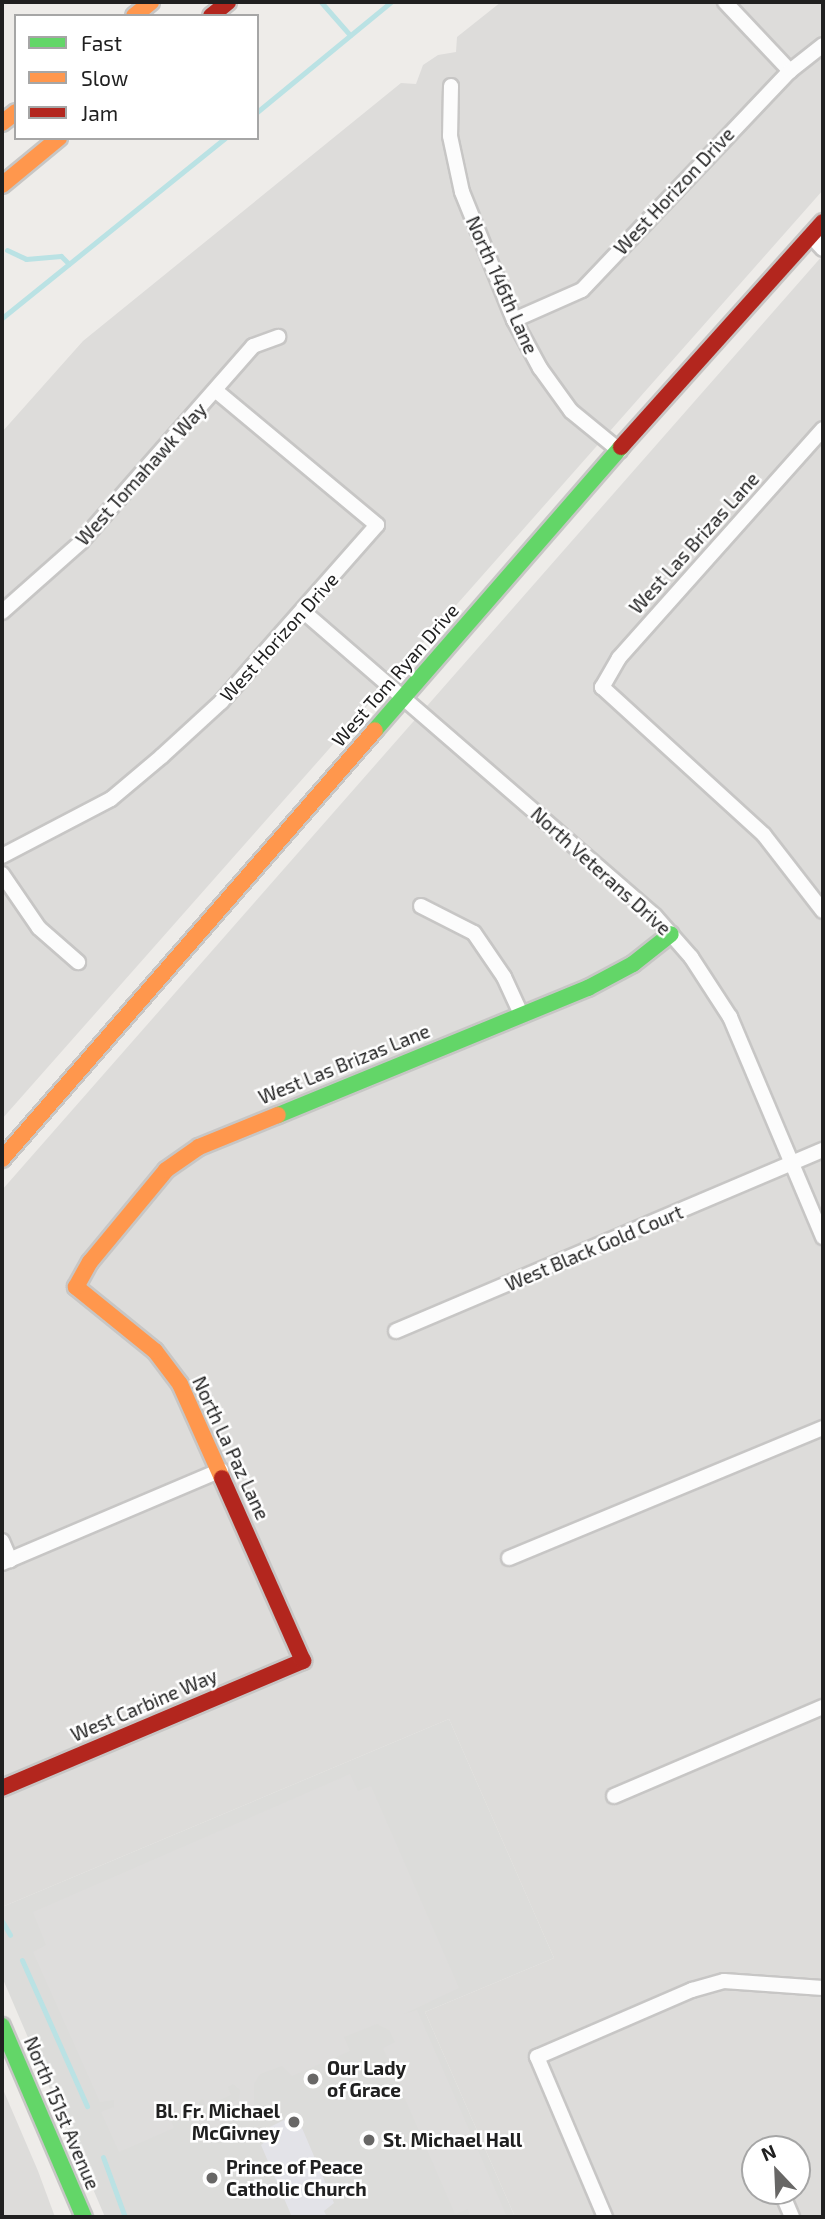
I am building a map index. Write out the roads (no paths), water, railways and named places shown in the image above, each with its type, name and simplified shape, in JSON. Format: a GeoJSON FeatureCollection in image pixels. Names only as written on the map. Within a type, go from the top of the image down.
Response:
{"type":"FeatureCollection","features":[{"type":"Feature","properties":{"kind":"main road"},"geometry":{"type":"LineString","coordinates":[[136,14],[151,2]]}},
{"type":"Feature","properties":{"kind":"main road"},"geometry":{"type":"LineString","coordinates":[[213,14],[228,2]]}},
{"type":"Feature","properties":{"kind":"main road"},"geometry":{"type":"LineString","coordinates":[[2,185],[58,140]]}},
{"type":"Feature","properties":{"kind":"main road","name":"West Tom Ryan Drive"},"geometry":{"type":"LineString","coordinates":[[2,1159],[823,222]]}},
{"type":"Feature","properties":{"kind":"main road","name":"West Las Brizas Lane"},"geometry":{"type":"LineString","coordinates":[[76,1287],[90,1262],[166,1170],[199,1147],[521,1014],[633,964],[671,934]]}},
{"type":"Feature","properties":{"kind":"main road","name":"North La Paz Lane"},"geometry":{"type":"LineString","coordinates":[[76,1287],[155,1352],[180,1384],[221,1470],[303,1661]]}},
{"type":"Feature","properties":{"kind":"main road","name":"West Carbine Way"},"geometry":{"type":"LineString","coordinates":[[2,1788],[303,1661]]}},
{"type":"Feature","properties":{"kind":"main road","name":"North 151st Avenue"},"geometry":{"type":"LineString","coordinates":[[2,2026],[84,2217]]}},
{"type":"Feature","properties":{"kind":"street"},"geometry":{"type":"LineString","coordinates":[[725,2],[790,71]]}},
{"type":"Feature","properties":{"kind":"street","name":"West Horizon Drive"},"geometry":{"type":"LineString","coordinates":[[514,320],[582,290],[790,71],[823,45]]}},
{"type":"Feature","properties":{"kind":"street","name":"North 146th Lane"},"geometry":{"type":"LineString","coordinates":[[451,86],[450,136],[461,192],[514,320],[571,411],[620,451]]}},
{"type":"Feature","properties":{"kind":"street"},"geometry":{"type":"LineString","coordinates":[[810,235],[823,249]]}},
{"type":"Feature","properties":{"kind":"street","name":"West Tomahawk Way"},"geometry":{"type":"LineString","coordinates":[[2,612],[81,542],[253,346],[278,337]]}},
{"type":"Feature","properties":{"kind":"street","name":"West Horizon Drive"},"geometry":{"type":"LineString","coordinates":[[2,856],[111,799],[221,702],[304,612],[377,525],[216,391]]}},
{"type":"Feature","properties":{"kind":"street","name":"West Las Brizas Lane"},"geometry":{"type":"LineString","coordinates":[[823,429],[620,658],[602,687],[764,835],[823,911]]}},
{"type":"Feature","properties":{"kind":"street","name":"North Veterans Drive"},"geometry":{"type":"LineString","coordinates":[[304,612],[405,697],[671,934],[730,1017],[823,1237]]}},
{"type":"Feature","properties":{"kind":"street"},"geometry":{"type":"LineString","coordinates":[[2,874],[39,928],[78,962]]}},
{"type":"Feature","properties":{"kind":"street"},"geometry":{"type":"LineString","coordinates":[[421,906],[474,933],[504,977],[521,1014]]}},
{"type":"Feature","properties":{"kind":"street","name":"West Black Gold Court"},"geometry":{"type":"LineString","coordinates":[[396,1331],[823,1150]]}},
{"type":"Feature","properties":{"kind":"street"},"geometry":{"type":"LineString","coordinates":[[509,1558],[823,1428]]}},
{"type":"Feature","properties":{"kind":"street"},"geometry":{"type":"LineString","coordinates":[[2,1541],[6,1561],[221,1470]]}},
{"type":"Feature","properties":{"kind":"street"},"geometry":{"type":"LineString","coordinates":[[614,1796],[823,1707]]}},
{"type":"Feature","properties":{"kind":"street"},"geometry":{"type":"LineString","coordinates":[[605,2217],[537,2057],[692,1990],[724,1981],[823,1988]]}},
{"type":"Feature","properties":{"kind":"waterway"},"geometry":{"type":"LineString","coordinates":[[321,2],[350,35]]}},
{"type":"Feature","properties":{"kind":"waterway"},"geometry":{"type":"LineString","coordinates":[[259,110],[391,2]]}},
{"type":"Feature","properties":{"kind":"waterway"},"geometry":{"type":"LineString","coordinates":[[2,318],[223,140]]}},
{"type":"Feature","properties":{"kind":"waterway"},"geometry":{"type":"LineString","coordinates":[[7,250],[26,259],[61,256],[69,264]]}},
{"type":"Feature","properties":{"kind":"waterway"},"geometry":{"type":"LineString","coordinates":[[2,1921],[10,1935]]}},
{"type":"Feature","properties":{"kind":"waterway"},"geometry":{"type":"LineString","coordinates":[[22,1960],[87,2106]]}},
{"type":"Feature","properties":{"kind":"waterway"},"geometry":{"type":"LineString","coordinates":[[103,2157],[125,2217]]}},
{"type":"Feature","properties":{"kind":"place","name":"Our Lady of Grace"},"geometry":{"type":"Point","coordinates":[313,2079]}},
{"type":"Feature","properties":{"kind":"place","name":"Bl. Fr. Michael McGivney"},"geometry":{"type":"Point","coordinates":[294,2122]}},
{"type":"Feature","properties":{"kind":"place","name":"St. Michael Hall"},"geometry":{"type":"Point","coordinates":[369,2140]}},
{"type":"Feature","properties":{"kind":"place","name":"Prince of Peace Catholic Church"},"geometry":{"type":"Point","coordinates":[212,2178]}}]}
